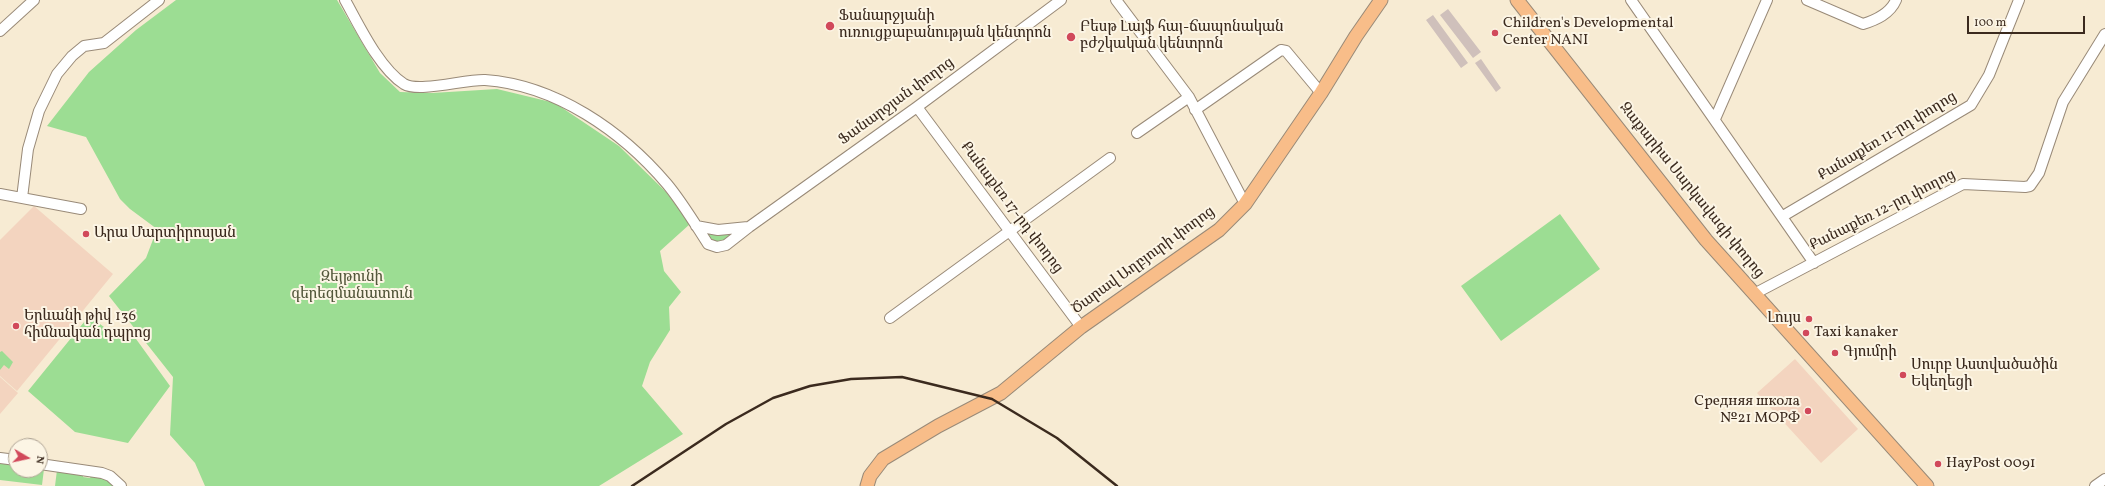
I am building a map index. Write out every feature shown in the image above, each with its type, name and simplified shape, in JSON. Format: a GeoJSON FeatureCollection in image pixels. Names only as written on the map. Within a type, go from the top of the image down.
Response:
{"type":"FeatureCollection","features":[{"type":"Feature","properties":{"kind":"main road","name":"Ծարավ Աղբյուրի փողոց"},"geometry":{"type":"LineString","coordinates":[[867,486],[870,476],[884,459],[938,426],[992,399],[1081,327],[1219,230],[1245,204],[1321,93],[1356,36],[1381,0]]}},
{"type":"Feature","properties":{"kind":"main road","name":"Զաքարիա Սարկավագի փողոց"},"geometry":{"type":"LineString","coordinates":[[1517,0],[1706,240],[1927,486]]}},
{"type":"Feature","properties":{"kind":"street"},"geometry":{"type":"LineString","coordinates":[[0,31],[34,0]]}},
{"type":"Feature","properties":{"kind":"street"},"geometry":{"type":"LineString","coordinates":[[22,198],[30,142],[39,111],[57,74],[72,56],[84,46],[104,43],[159,0]]}},
{"type":"Feature","properties":{"kind":"street","name":"Ֆանարջյան փողոց"},"geometry":{"type":"LineString","coordinates":[[345,0],[378,57],[404,84],[425,86],[484,80],[528,87],[564,102],[597,122],[628,145],[667,184],[708,244],[717,247],[726,245],[917,107],[1061,0]]}},
{"type":"Feature","properties":{"kind":"street"},"geometry":{"type":"LineString","coordinates":[[1116,0],[1188,97],[1245,204]]}},
{"type":"Feature","properties":{"kind":"street"},"geometry":{"type":"LineString","coordinates":[[1631,0],[1783,216],[1814,263]]}},
{"type":"Feature","properties":{"kind":"street"},"geometry":{"type":"LineString","coordinates":[[1716,120],[1767,0]]}},
{"type":"Feature","properties":{"kind":"street"},"geometry":{"type":"LineString","coordinates":[[1807,0],[1863,24],[1877,19],[1887,13],[1896,0]]}},
{"type":"Feature","properties":{"kind":"street","name":"Քանաքեռ 11-րդ փողոց"},"geometry":{"type":"LineString","coordinates":[[1783,216],[1971,105],[1989,75],[2019,0]]}},
{"type":"Feature","properties":{"kind":"street","name":"Քանաքեռ 12-րդ փողոց"},"geometry":{"type":"LineString","coordinates":[[1754,294],[1963,184],[2030,186],[2039,172],[2063,102],[2105,34]]}},
{"type":"Feature","properties":{"kind":"street"},"geometry":{"type":"LineString","coordinates":[[1196,110],[1284,49],[1321,93]]}},
{"type":"Feature","properties":{"kind":"street"},"geometry":{"type":"LineString","coordinates":[[1137,133],[1188,97]]}},
{"type":"Feature","properties":{"kind":"street","name":"Քանաքեռ 17-րդ փողոց"},"geometry":{"type":"LineString","coordinates":[[917,107],[1081,327]]}},
{"type":"Feature","properties":{"kind":"street"},"geometry":{"type":"LineString","coordinates":[[890,318],[1110,158]]}},
{"type":"Feature","properties":{"kind":"street"},"geometry":{"type":"LineString","coordinates":[[0,194],[81,209]]}},
{"type":"Feature","properties":{"kind":"street"},"geometry":{"type":"LineString","coordinates":[[696,226],[718,230],[749,227]]}},
{"type":"Feature","properties":{"kind":"street"},"geometry":{"type":"LineString","coordinates":[[48,465],[102,473],[110,476],[121,486]]}},
{"type":"Feature","properties":{"kind":"street"},"geometry":{"type":"LineString","coordinates":[[2095,486],[2105,480]]}},
{"type":"Feature","properties":{"kind":"shaded area"},"geometry":{"type":"Polygon","coordinates":[[[1448,9],[1481,52],[1473,58],[1440,15],[1448,9]]]}},
{"type":"Feature","properties":{"kind":"shaded area"},"geometry":{"type":"Polygon","coordinates":[[[1433,15],[1468,63],[1461,68],[1426,20],[1433,15]]]}},
{"type":"Feature","properties":{"kind":"shaded area"},"geometry":{"type":"Polygon","coordinates":[[[1481,59],[1501,88],[1496,92],[1475,63],[1481,59]]]}},
{"type":"Feature","properties":{"kind":"shaded area"},"geometry":{"type":"Polygon","coordinates":[[[34,206],[113,274],[17,391],[0,376],[0,240],[34,206]]]}},
{"type":"Feature","properties":{"kind":"shaded area","name":"Средняя школа №21 МОРФ"},"geometry":{"type":"Polygon","coordinates":[[[1795,359],[1858,429],[1821,463],[1757,393],[1795,359]]]}},
{"type":"Feature","properties":{"kind":"shaded area"},"geometry":{"type":"Polygon","coordinates":[[[0,377],[18,393],[0,414],[0,377]]]}},
{"type":"Feature","properties":{"kind":"green space","name":"Զեյթունի գերեզմանատուն"},"geometry":{"type":"Polygon","coordinates":[[[176,0],[337,0],[380,73],[400,92],[432,93],[497,89],[555,103],[619,146],[666,192],[690,224],[660,251],[664,271],[681,292],[669,307],[670,330],[650,362],[642,386],[683,434],[599,486],[205,486],[195,463],[170,435],[173,377],[109,296],[146,258],[157,229],[130,209],[120,199],[86,137],[47,126],[89,72],[136,30],[176,0]]]}},
{"type":"Feature","properties":{"kind":"green space"},"geometry":{"type":"Polygon","coordinates":[[[1560,214],[1600,269],[1501,341],[1461,286],[1560,214]]]}},
{"type":"Feature","properties":{"kind":"green space"},"geometry":{"type":"Polygon","coordinates":[[[709,233],[732,233],[733,236],[719,244],[709,237],[709,233]]]}},
{"type":"Feature","properties":{"kind":"green space"},"geometry":{"type":"Polygon","coordinates":[[[89,316],[119,338],[131,332],[170,386],[128,443],[75,432],[28,391],[89,316]]]}},
{"type":"Feature","properties":{"kind":"green space"},"geometry":{"type":"Polygon","coordinates":[[[2,351],[13,362],[9,369],[4,365],[0,370],[0,352],[2,351]]]}},
{"type":"Feature","properties":{"kind":"green space"},"geometry":{"type":"Polygon","coordinates":[[[0,463],[8,464],[8,478],[43,478],[42,485],[0,480],[0,463]]]}},
{"type":"Feature","properties":{"kind":"green space"},"geometry":{"type":"Polygon","coordinates":[[[57,470],[83,474],[83,477],[90,478],[91,476],[106,479],[113,486],[55,486],[57,470]]]}},
{"type":"Feature","properties":{"kind":"railway"},"geometry":{"type":"LineString","coordinates":[[632,486],[726,424],[773,398],[810,386],[851,379],[902,377],[992,399],[1057,438],[1117,486]]}},
{"type":"Feature","properties":{"kind":"place","name":"Ֆանարջյանի ուռուցքաբանության կենտրոն"},"geometry":{"type":"Point","coordinates":[830,26]}},
{"type":"Feature","properties":{"kind":"place","name":"Children's Developmental Center NANI"},"geometry":{"type":"Point","coordinates":[1495,33]}},
{"type":"Feature","properties":{"kind":"place","name":"Բեսթ Լայֆ հայ-ճապոնական բժշկական կենտրոն"},"geometry":{"type":"Point","coordinates":[1071,37]}},
{"type":"Feature","properties":{"kind":"place","name":"Արա Մարտիրոսյան"},"geometry":{"type":"Point","coordinates":[86,234]}},
{"type":"Feature","properties":{"kind":"place","name":"Լույս"},"geometry":{"type":"Point","coordinates":[1809,319]}},
{"type":"Feature","properties":{"kind":"place","name":"Երևանի թիվ 136 հիմնական դպրոց"},"geometry":{"type":"Point","coordinates":[16,326]}},
{"type":"Feature","properties":{"kind":"place","name":"Taxi kanaker"},"geometry":{"type":"Point","coordinates":[1806,333]}},
{"type":"Feature","properties":{"kind":"place","name":"Գյումրի"},"geometry":{"type":"Point","coordinates":[1835,353]}},
{"type":"Feature","properties":{"kind":"place","name":"Սուրբ Աստվածածին Եկեղեցի"},"geometry":{"type":"Point","coordinates":[1903,375]}},
{"type":"Feature","properties":{"kind":"place","name":"Средняя школа №21 МОРФ"},"geometry":{"type":"Point","coordinates":[1808,411]}},
{"type":"Feature","properties":{"kind":"place","name":"HayPost 0091"},"geometry":{"type":"Point","coordinates":[1938,464]}}]}
